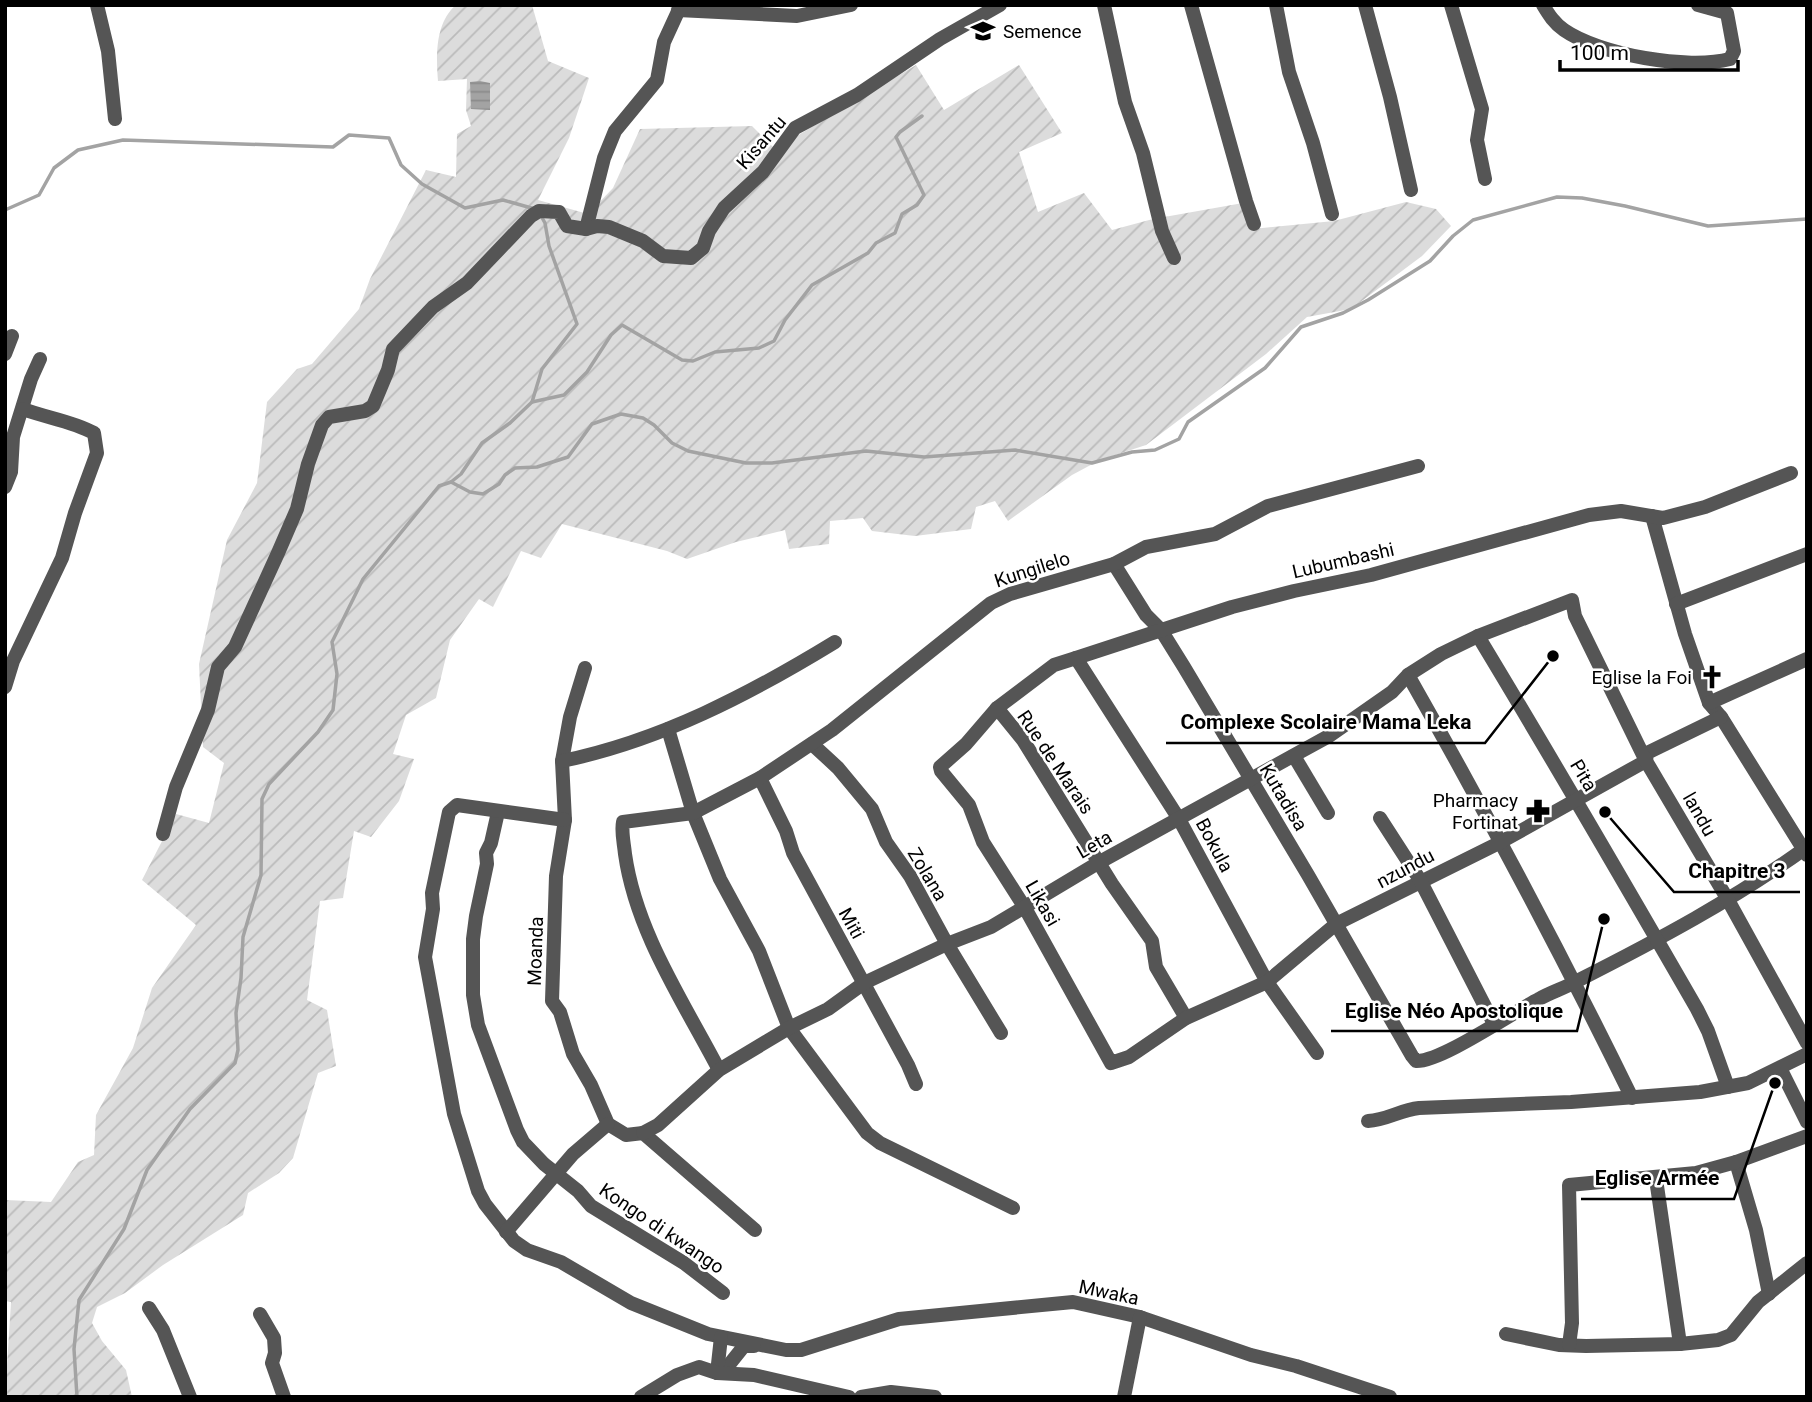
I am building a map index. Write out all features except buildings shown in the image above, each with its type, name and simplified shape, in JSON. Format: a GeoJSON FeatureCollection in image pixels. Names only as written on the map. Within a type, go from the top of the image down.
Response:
{"type":"FeatureCollection","features":[{"type":"Feature","properties":{"kind":"street"},"geometry":{"type":"LineString","coordinates":[[97,5],[108,51],[115,120]]}},
{"type":"Feature","properties":{"kind":"street"},"geometry":{"type":"LineString","coordinates":[[163,834],[176,787],[208,710],[218,667],[235,648],[293,520],[322,425],[329,417],[365,411],[373,406],[388,370],[393,349],[437,302],[467,283],[531,216],[539,211],[559,212],[567,226],[586,229],[604,158],[615,131],[657,80],[664,41],[680,8],[797,16],[851,5]]}},
{"type":"Feature","properties":{"kind":"street","name":"Kisantu"},"geometry":{"type":"LineString","coordinates":[[586,229],[609,227],[643,242],[663,256],[691,258],[703,248],[709,231],[724,208],[763,172],[795,128],[857,95],[940,39],[1000,5]]}},
{"type":"Feature","properties":{"kind":"street"},"geometry":{"type":"LineString","coordinates":[[1104,5],[1125,102],[1143,153],[1162,231],[1174,258]]}},
{"type":"Feature","properties":{"kind":"street"},"geometry":{"type":"LineString","coordinates":[[1191,5],[1245,201],[1254,223]]}},
{"type":"Feature","properties":{"kind":"street"},"geometry":{"type":"LineString","coordinates":[[1276,5],[1289,72],[1313,143],[1332,214]]}},
{"type":"Feature","properties":{"kind":"street"},"geometry":{"type":"LineString","coordinates":[[1365,5],[1390,97],[1410,190]]}},
{"type":"Feature","properties":{"kind":"street"},"geometry":{"type":"LineString","coordinates":[[1451,5],[1482,109],[1477,140],[1485,179]]}},
{"type":"Feature","properties":{"kind":"street"},"geometry":{"type":"LineString","coordinates":[[1543,5],[1552,19],[1564,30],[1604,49],[1661,60],[1712,64],[1730,59],[1734,51],[1727,13],[1698,5]]}},
{"type":"Feature","properties":{"kind":"street"},"geometry":{"type":"LineString","coordinates":[[5,354],[12,336]]}},
{"type":"Feature","properties":{"kind":"street"},"geometry":{"type":"LineString","coordinates":[[5,487],[11,472],[13,437],[40,359]]}},
{"type":"Feature","properties":{"kind":"street"},"geometry":{"type":"LineString","coordinates":[[5,687],[13,661],[62,558],[97,453],[94,433],[81,426],[53,420],[23,409]]}},
{"type":"Feature","properties":{"kind":"street","name":"Kungilelo"},"geometry":{"type":"LineString","coordinates":[[719,1070],[667,972],[636,901],[628,873],[623,822],[693,813],[760,778],[812,744],[991,603],[1010,594],[1114,564],[1146,547],[1215,534],[1268,506],[1418,466]]}},
{"type":"Feature","properties":{"kind":"street","name":"Lubumbashi"},"geometry":{"type":"LineString","coordinates":[[940,766],[967,744],[997,708],[1054,665],[1232,607],[1371,575],[1590,515],[1621,510],[1663,518],[1705,507],[1791,473]]}},
{"type":"Feature","properties":{"kind":"street"},"geometry":{"type":"LineString","coordinates":[[1380,818],[1420,880],[1494,1024],[1728,900],[1806,851],[1709,703],[1676,604],[1652,516]]}},
{"type":"Feature","properties":{"kind":"street"},"geometry":{"type":"LineString","coordinates":[[1676,604],[1807,554]]}},
{"type":"Feature","properties":{"kind":"street","name":"Kutadisa"},"geometry":{"type":"LineString","coordinates":[[1114,564],[1146,615],[1161,630],[1416,1061],[1441,1054],[1494,1024]]}},
{"type":"Feature","properties":{"kind":"street","name":"Leta"},"geometry":{"type":"LineString","coordinates":[[643,1133],[658,1125],[719,1070],[789,1028],[828,1009],[864,983],[947,944],[991,927],[1098,863],[1294,757],[1369,710],[1408,675],[1441,654],[1478,636],[1572,600]]}},
{"type":"Feature","properties":{"kind":"street","name":"landu"},"geometry":{"type":"LineString","coordinates":[[1572,600],[1575,616],[1646,761],[1728,900],[1807,1043]]}},
{"type":"Feature","properties":{"kind":"street","name":"Pita"},"geometry":{"type":"LineString","coordinates":[[1478,636],[1656,938],[1707,1031],[1728,1087]]}},
{"type":"Feature","properties":{"kind":"street"},"geometry":{"type":"LineString","coordinates":[[562,761],[595,754],[668,729],[774,679],[835,642]]}},
{"type":"Feature","properties":{"kind":"street","name":"Bokula"},"geometry":{"type":"LineString","coordinates":[[1076,658],[1179,820],[1267,982],[1317,1053]]}},
{"type":"Feature","properties":{"kind":"street"},"geometry":{"type":"LineString","coordinates":[[1709,703],[1807,659]]}},
{"type":"Feature","properties":{"kind":"street","name":"Moanda"},"geometry":{"type":"LineString","coordinates":[[584,667],[570,717],[562,761],[565,820],[556,876],[552,1001],[560,1012],[573,1054],[592,1085],[608,1124]]}},
{"type":"Feature","properties":{"kind":"street"},"geometry":{"type":"LineString","coordinates":[[1408,675],[1576,982],[1632,1098]]}},
{"type":"Feature","properties":{"kind":"street","name":"Rue de Marais"},"geometry":{"type":"LineString","coordinates":[[997,708],[1023,740],[1098,863],[1152,941],[1156,967],[1186,1018]]}},
{"type":"Feature","properties":{"kind":"street","name":"nzundu"},"geometry":{"type":"LineString","coordinates":[[1111,1063],[1129,1057],[1186,1018],[1267,982],[1336,924],[1499,843],[1646,761],[1647,753],[1721,718]]}},
{"type":"Feature","properties":{"kind":"street"},"geometry":{"type":"LineString","coordinates":[[668,729],[693,813],[720,880],[759,951],[789,1028],[867,1133],[880,1143],[1013,1208]]}},
{"type":"Feature","properties":{"kind":"street","name":"Zolana"},"geometry":{"type":"LineString","coordinates":[[812,744],[838,768],[872,808],[886,842],[910,876],[947,944],[1001,1032]]}},
{"type":"Feature","properties":{"kind":"street"},"geometry":{"type":"LineString","coordinates":[[1294,757],[1328,813]]}},
{"type":"Feature","properties":{"kind":"street","name":"Likasi"},"geometry":{"type":"LineString","coordinates":[[940,766],[941,771],[969,805],[983,842],[1025,908],[1111,1063]]}},
{"type":"Feature","properties":{"kind":"street","name":"Miti"},"geometry":{"type":"LineString","coordinates":[[760,778],[786,831],[793,853],[916,1084]]}},
{"type":"Feature","properties":{"kind":"street"},"geometry":{"type":"LineString","coordinates":[[565,820],[457,805],[449,813],[434,880],[431,901],[433,909],[425,957],[454,1114],[478,1191],[506,1232],[527,1250],[561,1262],[631,1303],[685,1326],[721,1337],[773,1346]]}},
{"type":"Feature","properties":{"kind":"street","name":"Kongo di kwango"},"geometry":{"type":"LineString","coordinates":[[498,811],[486,853],[487,864],[473,939],[473,995],[478,1026],[523,1142],[591,1206],[684,1263],[723,1293]]}},
{"type":"Feature","properties":{"kind":"street"},"geometry":{"type":"LineString","coordinates":[[1368,1121],[1384,1120],[1419,1108],[1632,1098],[1728,1087],[1748,1083],[1807,1054]]}},
{"type":"Feature","properties":{"kind":"street"},"geometry":{"type":"LineString","coordinates":[[1780,1068],[1807,1122]]}},
{"type":"Feature","properties":{"kind":"street"},"geometry":{"type":"LineString","coordinates":[[506,1232],[579,1149],[608,1124],[626,1135],[643,1133],[755,1230]]}},
{"type":"Feature","properties":{"kind":"street"},"geometry":{"type":"LineString","coordinates":[[1569,1345],[1572,1323],[1569,1185],[1656,1179],[1696,1173],[1736,1162],[1807,1136]]}},
{"type":"Feature","properties":{"kind":"street"},"geometry":{"type":"LineString","coordinates":[[1736,1162],[1756,1230],[1769,1294]]}},
{"type":"Feature","properties":{"kind":"street"},"geometry":{"type":"LineString","coordinates":[[1656,1179],[1680,1344]]}},
{"type":"Feature","properties":{"kind":"street"},"geometry":{"type":"LineString","coordinates":[[1506,1334],[1569,1345],[1680,1344],[1718,1340],[1731,1335],[1758,1302],[1807,1263]]}},
{"type":"Feature","properties":{"kind":"street","name":"Mwaka"},"geometry":{"type":"LineString","coordinates":[[773,1346],[786,1350],[801,1350],[899,1319],[1073,1302],[1140,1317],[1251,1355],[1296,1366],[1366,1393],[1390,1397]]}},
{"type":"Feature","properties":{"kind":"street"},"geometry":{"type":"LineString","coordinates":[[149,1308],[163,1330],[190,1397]]}},
{"type":"Feature","properties":{"kind":"street"},"geometry":{"type":"LineString","coordinates":[[260,1314],[274,1338],[275,1353],[272,1363],[284,1397]]}},
{"type":"Feature","properties":{"kind":"street"},"geometry":{"type":"LineString","coordinates":[[1124,1397],[1140,1317]]}},
{"type":"Feature","properties":{"kind":"street"},"geometry":{"type":"LineString","coordinates":[[717,1373],[721,1337]]}},
{"type":"Feature","properties":{"kind":"street"},"geometry":{"type":"LineString","coordinates":[[717,1373],[728,1366],[744,1346],[773,1346]]}},
{"type":"Feature","properties":{"kind":"street"},"geometry":{"type":"LineString","coordinates":[[641,1397],[677,1376],[699,1367],[717,1373],[754,1375],[849,1397]]}},
{"type":"Feature","properties":{"kind":"street"},"geometry":{"type":"LineString","coordinates":[[861,1397],[891,1392],[935,1397]]}},
{"type":"Feature","properties":{"kind":"shaded area"},"geometry":{"type":"Polygon","coordinates":[[[456,5],[532,5],[548,61],[589,78],[569,138],[538,200],[588,214],[613,188],[640,129],[752,126],[775,149],[916,65],[944,110],[1019,65],[1062,133],[1019,152],[1038,212],[1084,193],[1112,230],[1153,219],[1243,203],[1253,229],[1334,221],[1406,202],[1436,209],[1451,226],[1422,256],[1351,309],[1307,317],[1266,354],[1146,445],[1100,460],[1072,475],[1008,521],[995,501],[976,507],[971,529],[915,536],[872,531],[863,518],[830,521],[829,544],[789,549],[785,530],[736,542],[687,559],[667,551],[562,524],[541,558],[521,551],[493,607],[479,599],[450,640],[436,698],[406,715],[393,754],[414,759],[399,801],[371,837],[354,831],[343,898],[320,901],[307,1000],[327,1010],[336,1066],[318,1073],[293,1158],[279,1173],[248,1193],[243,1215],[163,1265],[125,1293],[97,1307],[92,1323],[102,1341],[126,1370],[132,1397],[5,1397],[11,1302],[5,1301],[5,1200],[51,1202],[78,1162],[94,1155],[96,1115],[133,1048],[152,988],[196,925],[142,880],[176,814],[209,823],[224,763],[203,747],[199,664],[227,540],[257,483],[267,402],[297,369],[312,364],[359,309],[370,279],[426,170],[456,177],[457,134],[471,126],[466,110],[467,79],[438,81],[437,61],[438,40],[444,21],[456,5]]]}},
{"type":"Feature","properties":{"kind":"shaded area"},"geometry":{"type":"Polygon","coordinates":[[[470,82],[490,83],[490,110],[471,109],[470,82]]]}},
{"type":"Feature","properties":{"kind":"waterway"},"geometry":{"type":"LineString","coordinates":[[451,482],[461,474],[482,443],[510,423],[532,402],[564,395],[587,372],[611,335],[622,325],[682,360],[693,361],[715,352],[759,348],[774,341],[785,320],[812,285],[868,253],[876,243],[895,233],[902,214],[917,205],[924,195],[896,137],[922,116]]}},
{"type":"Feature","properties":{"kind":"waterway"},"geometry":{"type":"LineString","coordinates":[[5,210],[39,195],[54,168],[78,150],[123,140],[333,147],[349,135],[389,138],[401,165],[422,184],[465,208],[503,200],[535,209]]}},
{"type":"Feature","properties":{"kind":"waterway"},"geometry":{"type":"LineString","coordinates":[[77,1397],[74,1349],[79,1300],[124,1229],[147,1170],[190,1109],[235,1063],[238,1050],[236,1013],[243,937],[261,875],[262,799],[269,784],[318,732],[333,710],[337,674],[332,642],[363,579],[439,486],[451,482],[470,492],[483,494],[499,484],[505,475],[515,468],[537,467],[568,457],[592,424],[621,414],[643,418],[672,443],[688,451],[746,463],[772,463],[866,451],[924,457],[1015,450],[1092,463],[1132,452],[1155,450],[1179,439],[1188,422],[1265,368],[1301,327],[1343,313],[1368,300],[1430,261],[1453,236],[1473,220],[1557,197],[1582,198],[1625,206],[1708,226],[1807,219]]}},
{"type":"Feature","properties":{"kind":"waterway"},"geometry":{"type":"LineString","coordinates":[[532,402],[542,369],[577,324],[540,214]]}},
{"type":"Feature","properties":{"kind":"place","name":"Semence"},"geometry":{"type":"Point","coordinates":[983,31]}},
{"type":"Feature","properties":{"kind":"place","name":"Complexe Scolaire Mama Leka"},"geometry":{"type":"Point","coordinates":[1553,656]}},
{"type":"Feature","properties":{"kind":"place","name":"Eglise la Foi"},"geometry":{"type":"Point","coordinates":[1712,677]}},
{"type":"Feature","properties":{"kind":"place","name":"Pharmacy Fortinat"},"geometry":{"type":"Point","coordinates":[1538,811]}},
{"type":"Feature","properties":{"kind":"place","name":"Chapitre 3"},"geometry":{"type":"Point","coordinates":[1605,812]}},
{"type":"Feature","properties":{"kind":"place","name":"Eglise Néo Apostolique"},"geometry":{"type":"Point","coordinates":[1604,919]}},
{"type":"Feature","properties":{"kind":"place","name":"Eglise Armée"},"geometry":{"type":"Point","coordinates":[1775,1083]}}]}
